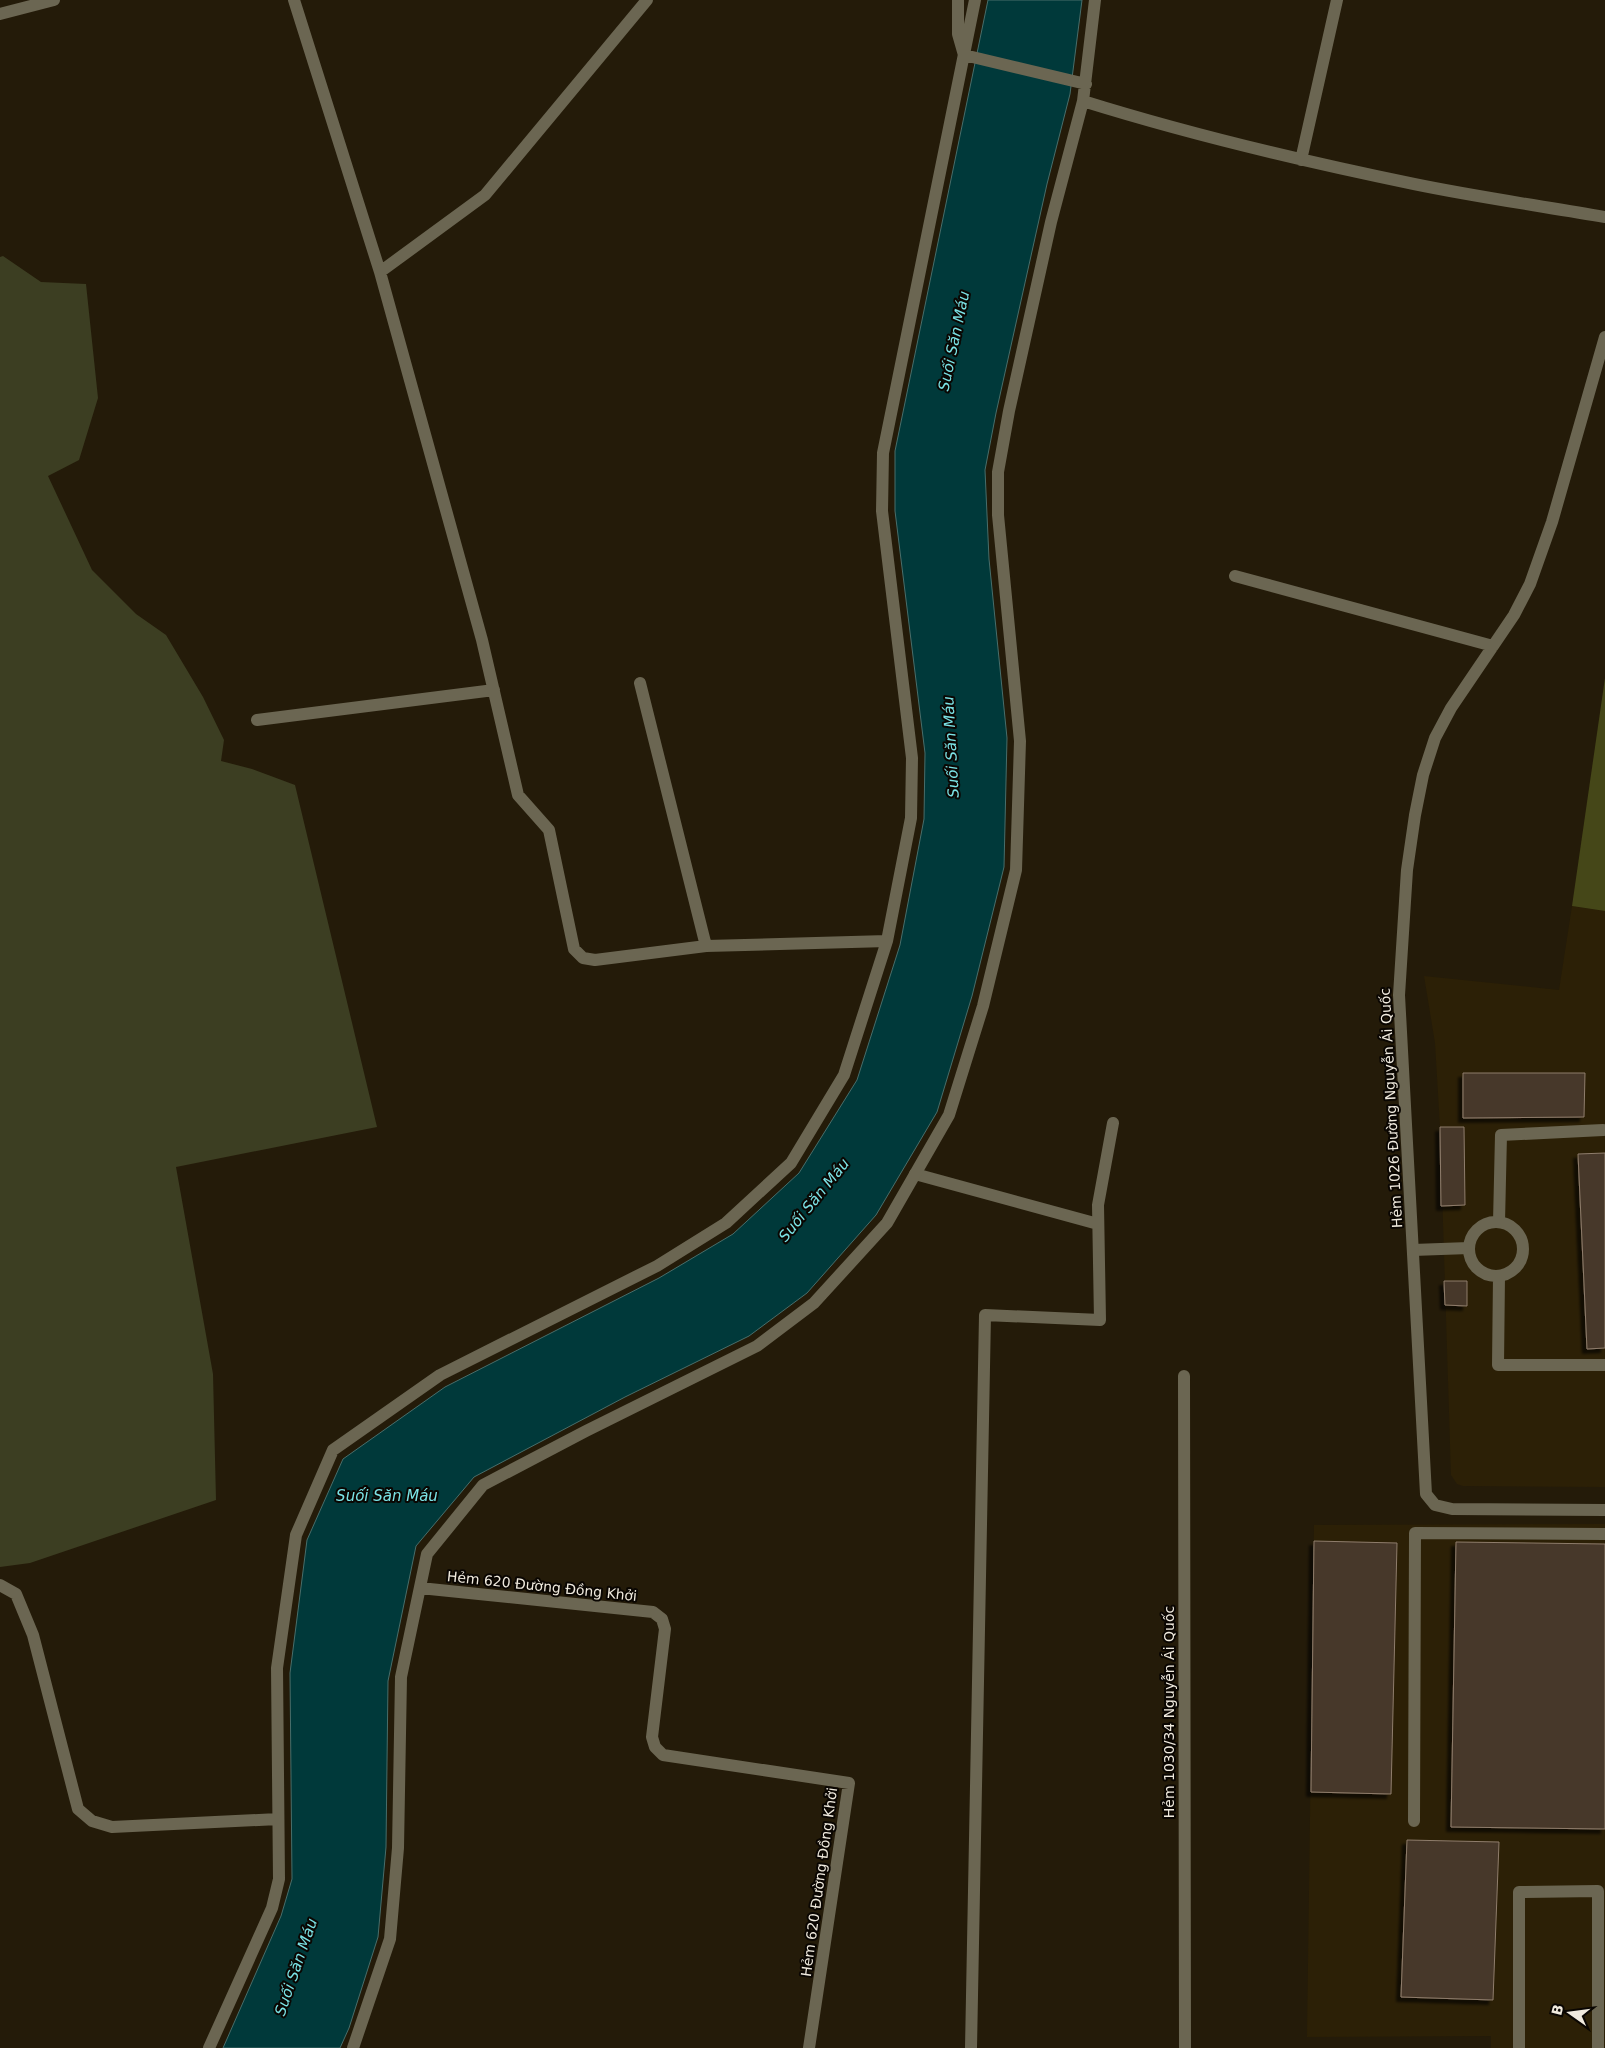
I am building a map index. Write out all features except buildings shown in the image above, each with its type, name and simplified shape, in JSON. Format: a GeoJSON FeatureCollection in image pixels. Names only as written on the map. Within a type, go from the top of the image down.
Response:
{"type":"FeatureCollection","features":[{"type":"Feature","properties":{"kind":"street"},"geometry":{"type":"LineString","coordinates":[[0,14],[54,0]]}},
{"type":"Feature","properties":{"kind":"street"},"geometry":{"type":"LineString","coordinates":[[294,0],[380,272],[480,631],[518,795],[549,830],[574,949],[583,958],[595,960],[706,946],[887,941]]}},
{"type":"Feature","properties":{"kind":"street"},"geometry":{"type":"LineString","coordinates":[[380,272],[485,195],[647,0]]}},
{"type":"Feature","properties":{"kind":"street"},"geometry":{"type":"LineString","coordinates":[[958,0],[958,34],[964,55]]}},
{"type":"Feature","properties":{"kind":"street"},"geometry":{"type":"LineString","coordinates":[[209,2048],[272,1908],[279,1879],[277,1668],[296,1535],[333,1450],[440,1376],[657,1266],[726,1223],[791,1163],[844,1075],[887,941],[910,818],[912,758],[882,511],[883,452],[975,0]]}},
{"type":"Feature","properties":{"kind":"street"},"geometry":{"type":"LineString","coordinates":[[353,2048],[361,2031],[390,1939],[398,1848],[401,1677],[427,1554],[483,1485],[586,1431],[757,1346],[814,1304],[887,1223],[949,1115],[983,1006],[1016,870],[1020,741],[998,515],[998,472],[1009,411],[1051,222],[1086,84],[1095,0]]}},
{"type":"Feature","properties":{"kind":"street"},"geometry":{"type":"LineString","coordinates":[[1301,160],[1336,0]]}},
{"type":"Feature","properties":{"kind":"street"},"geometry":{"type":"LineString","coordinates":[[964,55],[1086,84]]}},
{"type":"Feature","properties":{"kind":"street"},"geometry":{"type":"LineString","coordinates":[[1082,101],[1168,127],[1301,160],[1416,184],[1605,217]]}},
{"type":"Feature","properties":{"kind":"street","name":"Hẻm 1026 Đường Nguyễn Ái Quốc"},"geometry":{"type":"LineString","coordinates":[[1605,337],[1542,554],[1530,584],[1514,615],[1450,708],[1435,738],[1421,783],[1407,870],[1399,995],[1426,1494],[1430,1500],[1442,1508],[1452,1509],[1605,1510]]}},
{"type":"Feature","properties":{"kind":"street"},"geometry":{"type":"LineString","coordinates":[[1235,576],[1493,646]]}},
{"type":"Feature","properties":{"kind":"street"},"geometry":{"type":"LineString","coordinates":[[640,683],[706,946]]}},
{"type":"Feature","properties":{"kind":"street"},"geometry":{"type":"LineString","coordinates":[[257,720],[494,690]]}},
{"type":"Feature","properties":{"kind":"street"},"geometry":{"type":"LineString","coordinates":[[971,2048],[985,1315],[1100,1320],[1098,1205],[1113,1123]]}},
{"type":"Feature","properties":{"kind":"street"},"geometry":{"type":"LineString","coordinates":[[1499,1222],[1501,1135],[1603,1130]]}},
{"type":"Feature","properties":{"kind":"street"},"geometry":{"type":"LineString","coordinates":[[915,1174],[1098,1224]]}},
{"type":"Feature","properties":{"kind":"street"},"geometry":{"type":"LineString","coordinates":[[1499,1222],[1508,1224],[1515,1229],[1523,1244],[1524,1252],[1521,1261],[1515,1269],[1499,1276],[1489,1275],[1474,1265],[1470,1257],[1469,1248],[1475,1232],[1490,1223],[1499,1222]]}},
{"type":"Feature","properties":{"kind":"street"},"geometry":{"type":"LineString","coordinates":[[1413,1250],[1469,1248]]}},
{"type":"Feature","properties":{"kind":"street"},"geometry":{"type":"LineString","coordinates":[[1499,1276],[1498,1366],[1605,1365]]}},
{"type":"Feature","properties":{"kind":"street","name":"Hẻm 1030/34 Nguyễn Ái Quốc"},"geometry":{"type":"LineString","coordinates":[[1184,1376],[1185,2048]]}},
{"type":"Feature","properties":{"kind":"street"},"geometry":{"type":"LineString","coordinates":[[1414,1821],[1415,1533],[1605,1534]]}},
{"type":"Feature","properties":{"kind":"street"},"geometry":{"type":"LineString","coordinates":[[0,1586],[16,1594],[33,1636],[78,1809],[92,1821],[112,1827],[278,1819]]}},
{"type":"Feature","properties":{"kind":"street","name":"Hẻm 620 Đường Đồng Khởi"},"geometry":{"type":"LineString","coordinates":[[420,1588],[653,1612],[662,1619],[665,1629],[652,1737],[655,1748],[663,1755],[849,1783],[809,2048]]}},
{"type":"Feature","properties":{"kind":"street"},"geometry":{"type":"LineString","coordinates":[[1519,2048],[1519,1892],[1598,1891],[1598,2048]]}},
{"type":"Feature","properties":{"kind":"shaded area"},"geometry":{"type":"Polygon","coordinates":[[[1605,678],[1605,911],[1572,906],[1605,678]]]}},
{"type":"Feature","properties":{"kind":"shaded area"},"geometry":{"type":"Polygon","coordinates":[[[1572,906],[1605,911],[1605,1487],[1463,1486],[1457,1484],[1451,1475],[1440,1127],[1435,1043],[1424,976],[1559,990],[1572,906]]]}},
{"type":"Feature","properties":{"kind":"shaded area"},"geometry":{"type":"Polygon","coordinates":[[[1605,1524],[1605,2048],[1491,2048],[1491,2036],[1307,2037],[1314,1525],[1605,1524]]]}},
{"type":"Feature","properties":{"kind":"green space"},"geometry":{"type":"Polygon","coordinates":[[[3,256],[41,282],[86,284],[98,398],[79,460],[48,476],[92,570],[136,614],[166,635],[203,697],[224,740],[221,761],[252,769],[295,785],[377,1127],[176,1167],[213,1374],[216,1500],[30,1563],[0,1567],[0,257],[3,256]]]}},
{"type":"Feature","properties":{"kind":"water","name":"Suối Săn Máu"},"geometry":{"type":"Polygon","coordinates":[[[988,0],[1082,0],[1070,94],[1047,184],[985,470],[989,559],[1007,738],[1004,867],[972,996],[937,1112],[876,1215],[807,1293],[749,1336],[625,1397],[474,1477],[416,1546],[388,1681],[386,1847],[378,1937],[349,2028],[340,2048],[223,2048],[281,1916],[292,1879],[290,1673],[307,1540],[343,1459],[445,1387],[659,1278],[733,1234],[799,1173],[857,1080],[900,945],[924,819],[925,753],[895,511],[895,451],[988,0]]]}}]}
